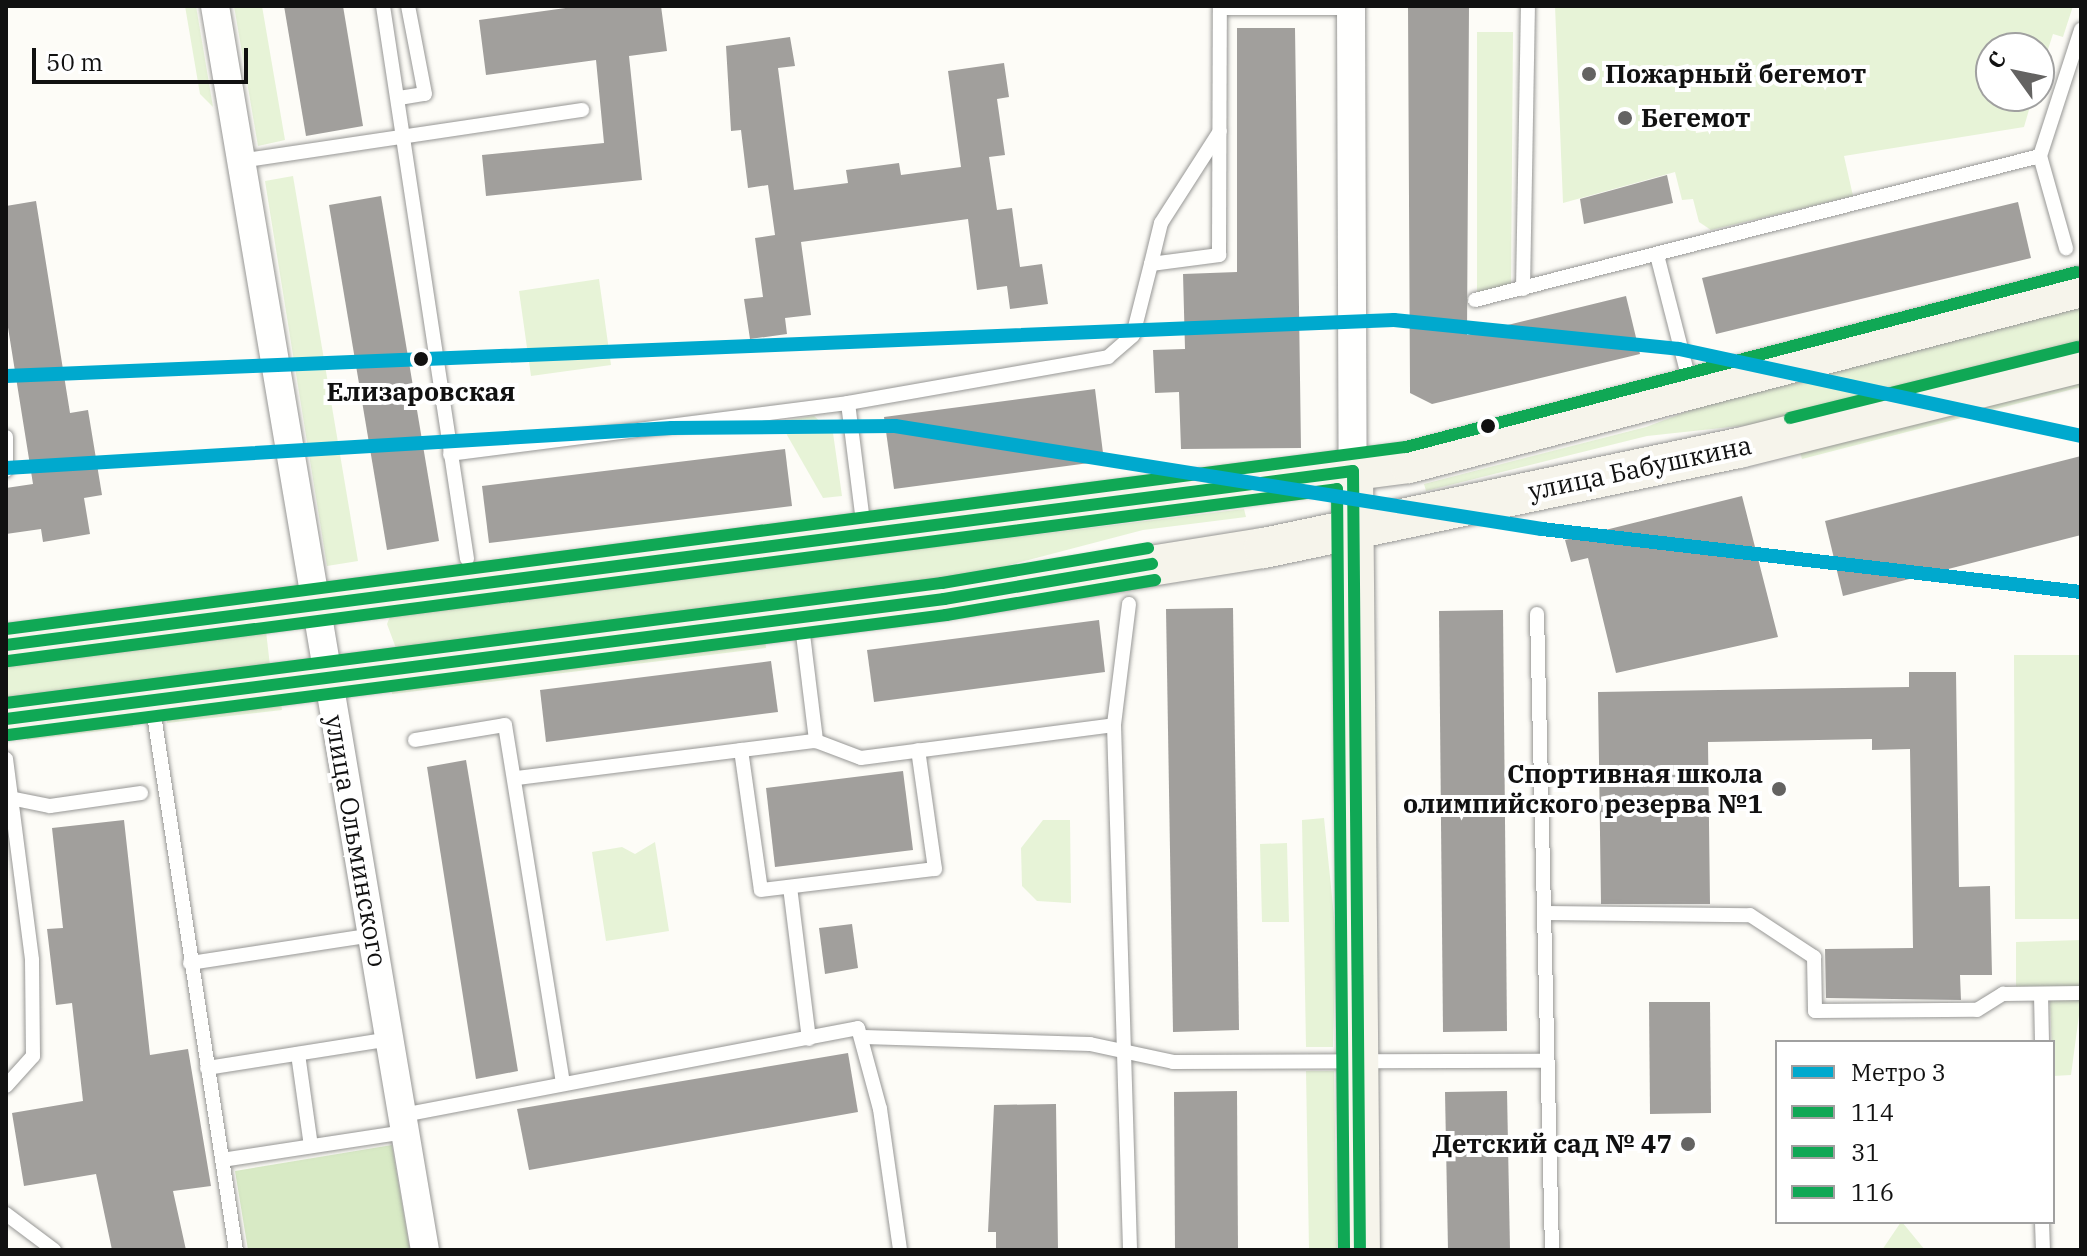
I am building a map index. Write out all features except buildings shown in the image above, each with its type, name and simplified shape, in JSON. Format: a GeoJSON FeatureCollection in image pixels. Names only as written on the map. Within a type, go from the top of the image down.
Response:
{"type":"FeatureCollection","features":[{"type":"Feature","properties":{"kind":"street","name":"улица Ольминского"},"geometry":{"type":"LineString","coordinates":[[215,6],[314,607],[425,1250]]}},
{"type":"Feature","properties":{"kind":"street"},"geometry":{"type":"LineString","coordinates":[[1351,7],[1360,1250]]}},
{"type":"Feature","properties":{"kind":"street"},"geometry":{"type":"LineString","coordinates":[[6,645],[1409,463],[2081,287]]}},
{"type":"Feature","properties":{"kind":"street","name":"улица Бабушкина"},"geometry":{"type":"LineString","coordinates":[[6,719],[800,617],[1353,531],[1739,448],[2081,363]]}},
{"type":"Feature","properties":{"kind":"lane"},"geometry":{"type":"LineString","coordinates":[[383,6],[467,559]]}},
{"type":"Feature","properties":{"kind":"lane"},"geometry":{"type":"LineString","coordinates":[[399,98],[425,94],[408,6]]}},
{"type":"Feature","properties":{"kind":"lane"},"geometry":{"type":"LineString","coordinates":[[1523,289],[1528,6]]}},
{"type":"Feature","properties":{"kind":"lane"},"geometry":{"type":"LineString","coordinates":[[1151,264],[1219,255],[1220,8],[1351,7]]}},
{"type":"Feature","properties":{"kind":"lane"},"geometry":{"type":"LineString","coordinates":[[2066,248],[2040,156],[2081,30]]}},
{"type":"Feature","properties":{"kind":"lane"},"geometry":{"type":"LineString","coordinates":[[240,161],[582,110]]}},
{"type":"Feature","properties":{"kind":"lane"},"geometry":{"type":"LineString","coordinates":[[450,454],[848,403],[1108,357],[1133,335],[1161,223],[1220,131]]}},
{"type":"Feature","properties":{"kind":"lane"},"geometry":{"type":"LineString","coordinates":[[1475,300],[2040,156]]}},
{"type":"Feature","properties":{"kind":"lane"},"geometry":{"type":"LineString","coordinates":[[1657,255],[1691,387]]}},
{"type":"Feature","properties":{"kind":"lane"},"geometry":{"type":"LineString","coordinates":[[848,403],[864,534]]}},
{"type":"Feature","properties":{"kind":"lane"},"geometry":{"type":"LineString","coordinates":[[6,437],[6,470]]}},
{"type":"Feature","properties":{"kind":"lane"},"geometry":{"type":"LineString","coordinates":[[1129,604],[1114,725],[1128,1052],[1130,1250]]}},
{"type":"Feature","properties":{"kind":"lane"},"geometry":{"type":"LineString","coordinates":[[1537,614],[1552,1250]]}},
{"type":"Feature","properties":{"kind":"lane"},"geometry":{"type":"LineString","coordinates":[[800,617],[816,741]]}},
{"type":"Feature","properties":{"kind":"lane"},"geometry":{"type":"LineString","coordinates":[[152,701],[236,1250]]}},
{"type":"Feature","properties":{"kind":"lane"},"geometry":{"type":"LineString","coordinates":[[415,740],[505,725],[517,778],[563,1082]]}},
{"type":"Feature","properties":{"kind":"lane"},"geometry":{"type":"LineString","coordinates":[[517,778],[816,741],[861,758],[1114,725]]}},
{"type":"Feature","properties":{"kind":"lane"},"geometry":{"type":"LineString","coordinates":[[741,750],[761,890],[935,869],[918,750]]}},
{"type":"Feature","properties":{"kind":"lane"},"geometry":{"type":"LineString","coordinates":[[6,759],[8,802],[32,960],[33,1056],[6,1086]]}},
{"type":"Feature","properties":{"kind":"lane"},"geometry":{"type":"LineString","coordinates":[[8,802],[50,806],[141,793]]}},
{"type":"Feature","properties":{"kind":"lane"},"geometry":{"type":"LineString","coordinates":[[790,887],[809,1039]]}},
{"type":"Feature","properties":{"kind":"lane"},"geometry":{"type":"LineString","coordinates":[[1545,913],[1750,915],[1814,957],[1815,1011],[1977,1010],[2003,994],[2081,993]]}},
{"type":"Feature","properties":{"kind":"lane"},"geometry":{"type":"LineString","coordinates":[[190,963],[372,935]]}},
{"type":"Feature","properties":{"kind":"lane"},"geometry":{"type":"LineString","coordinates":[[2041,994],[2042,1040]]}},
{"type":"Feature","properties":{"kind":"lane"},"geometry":{"type":"LineString","coordinates":[[222,1160],[311,1146],[563,1082],[858,1028],[864,1037],[900,1250]]}},
{"type":"Feature","properties":{"kind":"lane"},"geometry":{"type":"LineString","coordinates":[[864,1037],[1090,1044],[1173,1062],[1546,1061]]}},
{"type":"Feature","properties":{"kind":"lane"},"geometry":{"type":"LineString","coordinates":[[207,1068],[390,1039]]}},
{"type":"Feature","properties":{"kind":"lane"},"geometry":{"type":"LineString","coordinates":[[298,1054],[311,1146]]}},
{"type":"Feature","properties":{"kind":"lane"},"geometry":{"type":"LineString","coordinates":[[6,1214],[54,1250]]}},
{"type":"Feature","properties":{"kind":"lane"},"geometry":{"type":"LineString","coordinates":[[2042,1224],[2043,1250]]}},
{"type":"Feature","properties":{"kind":"green space"},"geometry":{"type":"Polygon","coordinates":[[[185,6],[196,6],[213,107],[200,94],[185,6]]]}},
{"type":"Feature","properties":{"kind":"green space"},"geometry":{"type":"Polygon","coordinates":[[[234,6],[262,6],[285,140],[258,146],[234,6]]]}},
{"type":"Feature","properties":{"kind":"green space"},"geometry":{"type":"Polygon","coordinates":[[[1555,6],[2073,6],[2063,37],[2055,32],[1975,32],[1975,112],[2028,112],[2024,127],[1844,156],[1853,196],[1711,230],[1699,222],[1693,199],[1682,200],[1675,172],[1563,203],[1555,6]],[[1714,112],[1693,115],[1696,133],[1716,130],[1714,112]]]}},
{"type":"Feature","properties":{"kind":"green space"},"geometry":{"type":"Polygon","coordinates":[[[1477,32],[1513,32],[1511,285],[1477,295],[1477,32]]]}},
{"type":"Feature","properties":{"kind":"green space"},"geometry":{"type":"Polygon","coordinates":[[[293,176],[358,561],[327,566],[265,181],[293,176]]]}},
{"type":"Feature","properties":{"kind":"green space"},"geometry":{"type":"Polygon","coordinates":[[[599,279],[611,365],[531,376],[519,291],[599,279]]]}},
{"type":"Feature","properties":{"kind":"green space"},"geometry":{"type":"Polygon","coordinates":[[[2081,303],[2081,346],[1768,423],[1647,436],[1426,491],[1424,484],[1646,427],[1765,382],[2081,303]]]}},
{"type":"Feature","properties":{"kind":"green space"},"geometry":{"type":"Polygon","coordinates":[[[2081,377],[2081,387],[1802,459],[1799,449],[2081,377]]]}},
{"type":"Feature","properties":{"kind":"green space"},"geometry":{"type":"Polygon","coordinates":[[[814,416],[833,433],[842,496],[823,498],[779,421],[814,416]]]}},
{"type":"Feature","properties":{"kind":"green space"},"geometry":{"type":"Polygon","coordinates":[[[1244,509],[1246,517],[1143,530],[941,583],[397,651],[387,624],[391,614],[1244,509]]]}},
{"type":"Feature","properties":{"kind":"green space"},"geometry":{"type":"Polygon","coordinates":[[[266,631],[270,666],[6,703],[6,661],[266,631]]]}},
{"type":"Feature","properties":{"kind":"green space"},"geometry":{"type":"Polygon","coordinates":[[[765,638],[766,648],[392,694],[391,686],[765,638]]]}},
{"type":"Feature","properties":{"kind":"green space"},"geometry":{"type":"Polygon","coordinates":[[[2014,655],[2081,655],[2081,919],[2015,919],[2014,655]]]}},
{"type":"Feature","properties":{"kind":"green space"},"geometry":{"type":"Polygon","coordinates":[[[281,702],[282,710],[167,723],[166,715],[281,702]]]}},
{"type":"Feature","properties":{"kind":"green space"},"geometry":{"type":"Polygon","coordinates":[[[132,720],[133,727],[27,740],[26,733],[132,720]]]}},
{"type":"Feature","properties":{"kind":"green space"},"geometry":{"type":"Polygon","coordinates":[[[1324,818],[1336,936],[1333,1047],[1306,1047],[1302,820],[1324,818]]]}},
{"type":"Feature","properties":{"kind":"green space"},"geometry":{"type":"Polygon","coordinates":[[[1043,820],[1070,820],[1071,903],[1037,901],[1022,886],[1021,848],[1043,820]]]}},
{"type":"Feature","properties":{"kind":"green space"},"geometry":{"type":"Polygon","coordinates":[[[655,842],[669,931],[606,941],[592,852],[622,847],[635,854],[655,842]]]}},
{"type":"Feature","properties":{"kind":"green space"},"geometry":{"type":"Polygon","coordinates":[[[1287,843],[1289,922],[1262,922],[1260,844],[1287,843]]]}},
{"type":"Feature","properties":{"kind":"green space"},"geometry":{"type":"Polygon","coordinates":[[[2081,940],[2081,987],[2016,988],[2016,942],[2081,940]]]}},
{"type":"Feature","properties":{"kind":"green space"},"geometry":{"type":"Polygon","coordinates":[[[2050,1000],[2081,1000],[2071,1075],[2055,1076],[2055,1040],[2052,1040],[2050,1000]]]}},
{"type":"Feature","properties":{"kind":"green space"},"geometry":{"type":"Polygon","coordinates":[[[1306,1071],[1334,1071],[1337,1250],[1309,1250],[1306,1071]]]}},
{"type":"Feature","properties":{"kind":"green space"},"geometry":{"type":"Polygon","coordinates":[[[392,1145],[410,1250],[248,1250],[235,1171],[392,1145]]]}},
{"type":"Feature","properties":{"kind":"green space"},"geometry":{"type":"Polygon","coordinates":[[[1900,1224],[1904,1224],[1925,1250],[1882,1250],[1900,1224]]]}},
{"type":"Feature","properties":{"kind":"metro line","name":"3"},"geometry":{"type":"LineString","coordinates":[[6,376],[1394,320],[1679,349],[2081,436]]}},
{"type":"Feature","properties":{"kind":"metro line","name":"3"},"geometry":{"type":"LineString","coordinates":[[6,468],[672,428],[895,426],[1542,529],[2081,592]]}},
{"type":"Feature","properties":{"kind":"transit line","name":"116"},"geometry":{"type":"LineString","coordinates":[[6,629],[1406,447],[2077,272]]}},
{"type":"Feature","properties":{"kind":"transit line","name":"116"},"geometry":{"type":"LineString","coordinates":[[1790,418],[2077,347]]}},
{"type":"Feature","properties":{"kind":"transit line","name":"114"},"geometry":{"type":"LineString","coordinates":[[6,645],[1353,471],[1360,1250]]}},
{"type":"Feature","properties":{"kind":"transit line","name":"31"},"geometry":{"type":"LineString","coordinates":[[8,661],[1337,489],[1344,1250]]}},
{"type":"Feature","properties":{"kind":"transit line","name":"116"},"geometry":{"type":"LineString","coordinates":[[6,703],[942,583],[1148,548]]}},
{"type":"Feature","properties":{"kind":"transit line","name":"114"},"geometry":{"type":"LineString","coordinates":[[6,719],[944,599],[1152,564]]}},
{"type":"Feature","properties":{"kind":"transit line","name":"31"},"geometry":{"type":"LineString","coordinates":[[8,735],[946,615],[1155,580]]}},
{"type":"Feature","properties":{"kind":"place","name":"Пожарный бегемот"},"geometry":{"type":"Point","coordinates":[1589,74]}},
{"type":"Feature","properties":{"kind":"place","name":"Бегемот"},"geometry":{"type":"Point","coordinates":[1625,118]}},
{"type":"Feature","properties":{"kind":"place","name":"Елизаровская"},"geometry":{"type":"Point","coordinates":[421,359]}},
{"type":"Feature","properties":{"kind":"place","name":"Спортивная школа олимпийского резерва №1"},"geometry":{"type":"Point","coordinates":[1779,789]}},
{"type":"Feature","properties":{"kind":"place","name":"Детский сад № 47"},"geometry":{"type":"Point","coordinates":[1688,1144]}}]}
